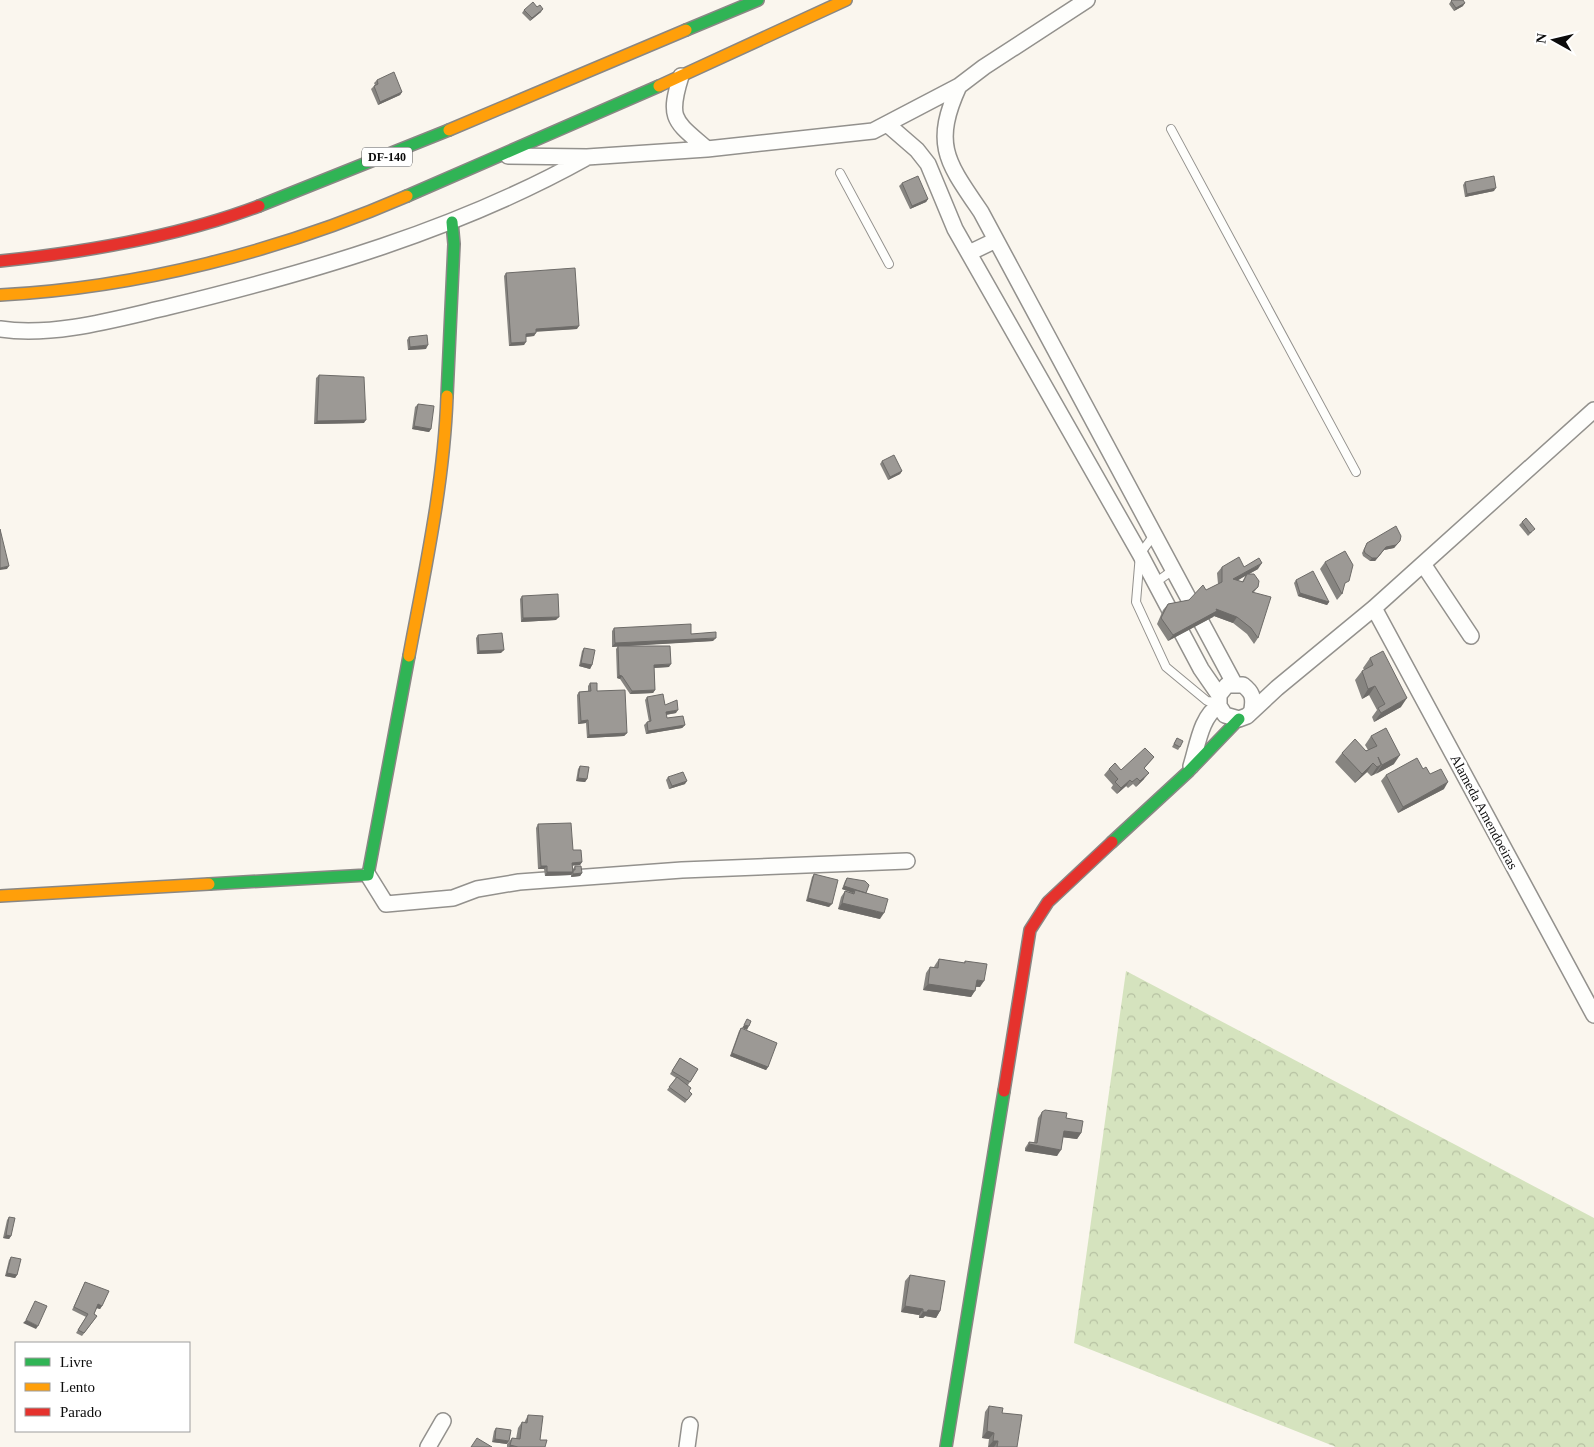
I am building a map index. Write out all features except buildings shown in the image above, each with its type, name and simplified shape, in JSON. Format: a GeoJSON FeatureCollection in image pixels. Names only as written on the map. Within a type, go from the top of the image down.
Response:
{"type":"FeatureCollection","features":[{"type":"Feature","properties":{"kind":"street","name":"DF-140"},"geometry":{"type":"LineString","coordinates":[[0,261],[49,256],[149,238],[244,212],[354,170],[758,0]]}},
{"type":"Feature","properties":{"kind":"street"},"geometry":{"type":"LineString","coordinates":[[0,296],[37,293],[140,277],[271,246],[356,218],[681,76],[846,0]]}},
{"type":"Feature","properties":{"kind":"street"},"geometry":{"type":"LineString","coordinates":[[499,156],[587,157],[707,149],[852,135],[873,131],[959,86],[984,67],[1087,0]]}},
{"type":"Feature","properties":{"kind":"street"},"geometry":{"type":"LineString","coordinates":[[681,76],[673,100],[673,113],[681,126],[707,149]]}},
{"type":"Feature","properties":{"kind":"street"},"geometry":{"type":"LineString","coordinates":[[959,86],[947,112],[944,143],[953,172],[996,240],[1234,683]]}},
{"type":"Feature","properties":{"kind":"street"},"geometry":{"type":"LineString","coordinates":[[887,124],[916,150],[928,164],[955,229],[1140,554],[1224,715],[1239,719]]}},
{"type":"Feature","properties":{"kind":"street"},"geometry":{"type":"LineString","coordinates":[[0,329],[29,331],[97,323],[225,293],[389,244],[452,222],[547,180],[587,157]]}},
{"type":"Feature","properties":{"kind":"street"},"geometry":{"type":"LineString","coordinates":[[946,204],[968,193]]}},
{"type":"Feature","properties":{"kind":"street"},"geometry":{"type":"LineString","coordinates":[[452,222],[454,244],[448,341],[446,420],[432,529],[368,875],[386,904],[452,898],[477,889],[519,882],[682,870],[907,860]]}},
{"type":"Feature","properties":{"kind":"street"},"geometry":{"type":"LineString","coordinates":[[969,253],[996,240]]}},
{"type":"Feature","properties":{"kind":"street"},"geometry":{"type":"LineString","coordinates":[[946,1447],[1030,930],[1048,902],[1190,771],[1239,719],[1247,716],[1252,709],[1374,608],[1594,410]]}},
{"type":"Feature","properties":{"kind":"street"},"geometry":{"type":"LineString","coordinates":[[1423,564],[1471,636]]}},
{"type":"Feature","properties":{"kind":"street","name":"Alameda Amendoeiras"},"geometry":{"type":"LineString","coordinates":[[1374,608],[1594,1015]]}},
{"type":"Feature","properties":{"kind":"street"},"geometry":{"type":"LineString","coordinates":[[1193,654],[1213,646]]}},
{"type":"Feature","properties":{"kind":"street"},"geometry":{"type":"LineString","coordinates":[[1190,771],[1205,722],[1228,685],[1234,683],[1243,685],[1250,691],[1254,700],[1252,709]]}},
{"type":"Feature","properties":{"kind":"street"},"geometry":{"type":"LineString","coordinates":[[1250,691],[1277,688]]}},
{"type":"Feature","properties":{"kind":"street"},"geometry":{"type":"LineString","coordinates":[[0,896],[368,875]]}},
{"type":"Feature","properties":{"kind":"street"},"geometry":{"type":"LineString","coordinates":[[428,1447],[443,1422]]}},
{"type":"Feature","properties":{"kind":"street"},"geometry":{"type":"LineString","coordinates":[[687,1447],[690,1425]]}},
{"type":"Feature","properties":{"kind":"lane"},"geometry":{"type":"LineString","coordinates":[[1171,129],[1356,472]]}},
{"type":"Feature","properties":{"kind":"lane"},"geometry":{"type":"LineString","coordinates":[[840,173],[888,264]]}},
{"type":"Feature","properties":{"kind":"lane"},"geometry":{"type":"LineString","coordinates":[[1154,535],[1140,554],[1136,602],[1166,668],[1207,701],[1218,701]]}},
{"type":"Feature","properties":{"kind":"lane"},"geometry":{"type":"LineString","coordinates":[[1155,583],[1173,570]]}},
{"type":"Feature","properties":{"kind":"green space"},"geometry":{"type":"Polygon","coordinates":[[[1126,971],[1594,1218],[1594,1447],[1336,1447],[1074,1343],[1126,971]]]}},
{"type":"Feature","properties":{"kind":"traffic: fast"},"geometry":{"type":"LineString","coordinates":[[686,30],[758,0]]}},
{"type":"Feature","properties":{"kind":"traffic: fast"},"geometry":{"type":"LineString","coordinates":[[407,196],[659,86]]}},
{"type":"Feature","properties":{"kind":"traffic: fast"},"geometry":{"type":"LineString","coordinates":[[259,206],[449,130]]}},
{"type":"Feature","properties":{"kind":"traffic: fast"},"geometry":{"type":"LineString","coordinates":[[447,396],[454,244],[452,222]]}},
{"type":"Feature","properties":{"kind":"traffic: fast"},"geometry":{"type":"LineString","coordinates":[[209,884],[368,875],[409,656]]}},
{"type":"Feature","properties":{"kind":"traffic: fast"},"geometry":{"type":"LineString","coordinates":[[1112,842],[1189,771],[1239,719]]}},
{"type":"Feature","properties":{"kind":"traffic: fast"},"geometry":{"type":"LineString","coordinates":[[946,1447],[1004,1091]]}},
{"type":"Feature","properties":{"kind":"traffic: slow"},"geometry":{"type":"LineString","coordinates":[[659,86],[846,0]]}},
{"type":"Feature","properties":{"kind":"traffic: slow"},"geometry":{"type":"LineString","coordinates":[[449,130],[686,30]]}},
{"type":"Feature","properties":{"kind":"traffic: slow"},"geometry":{"type":"LineString","coordinates":[[0,295],[104,284],[208,264],[309,234],[407,196]]}},
{"type":"Feature","properties":{"kind":"traffic: slow"},"geometry":{"type":"LineString","coordinates":[[409,656],[438,494],[447,396]]}},
{"type":"Feature","properties":{"kind":"traffic: slow"},"geometry":{"type":"LineString","coordinates":[[0,896],[209,884]]}},
{"type":"Feature","properties":{"kind":"traffic: jam"},"geometry":{"type":"LineString","coordinates":[[0,261],[99,248],[164,235],[259,206]]}},
{"type":"Feature","properties":{"kind":"traffic: jam"},"geometry":{"type":"LineString","coordinates":[[1004,1091],[1030,930],[1048,902],[1112,842]]}}]}
